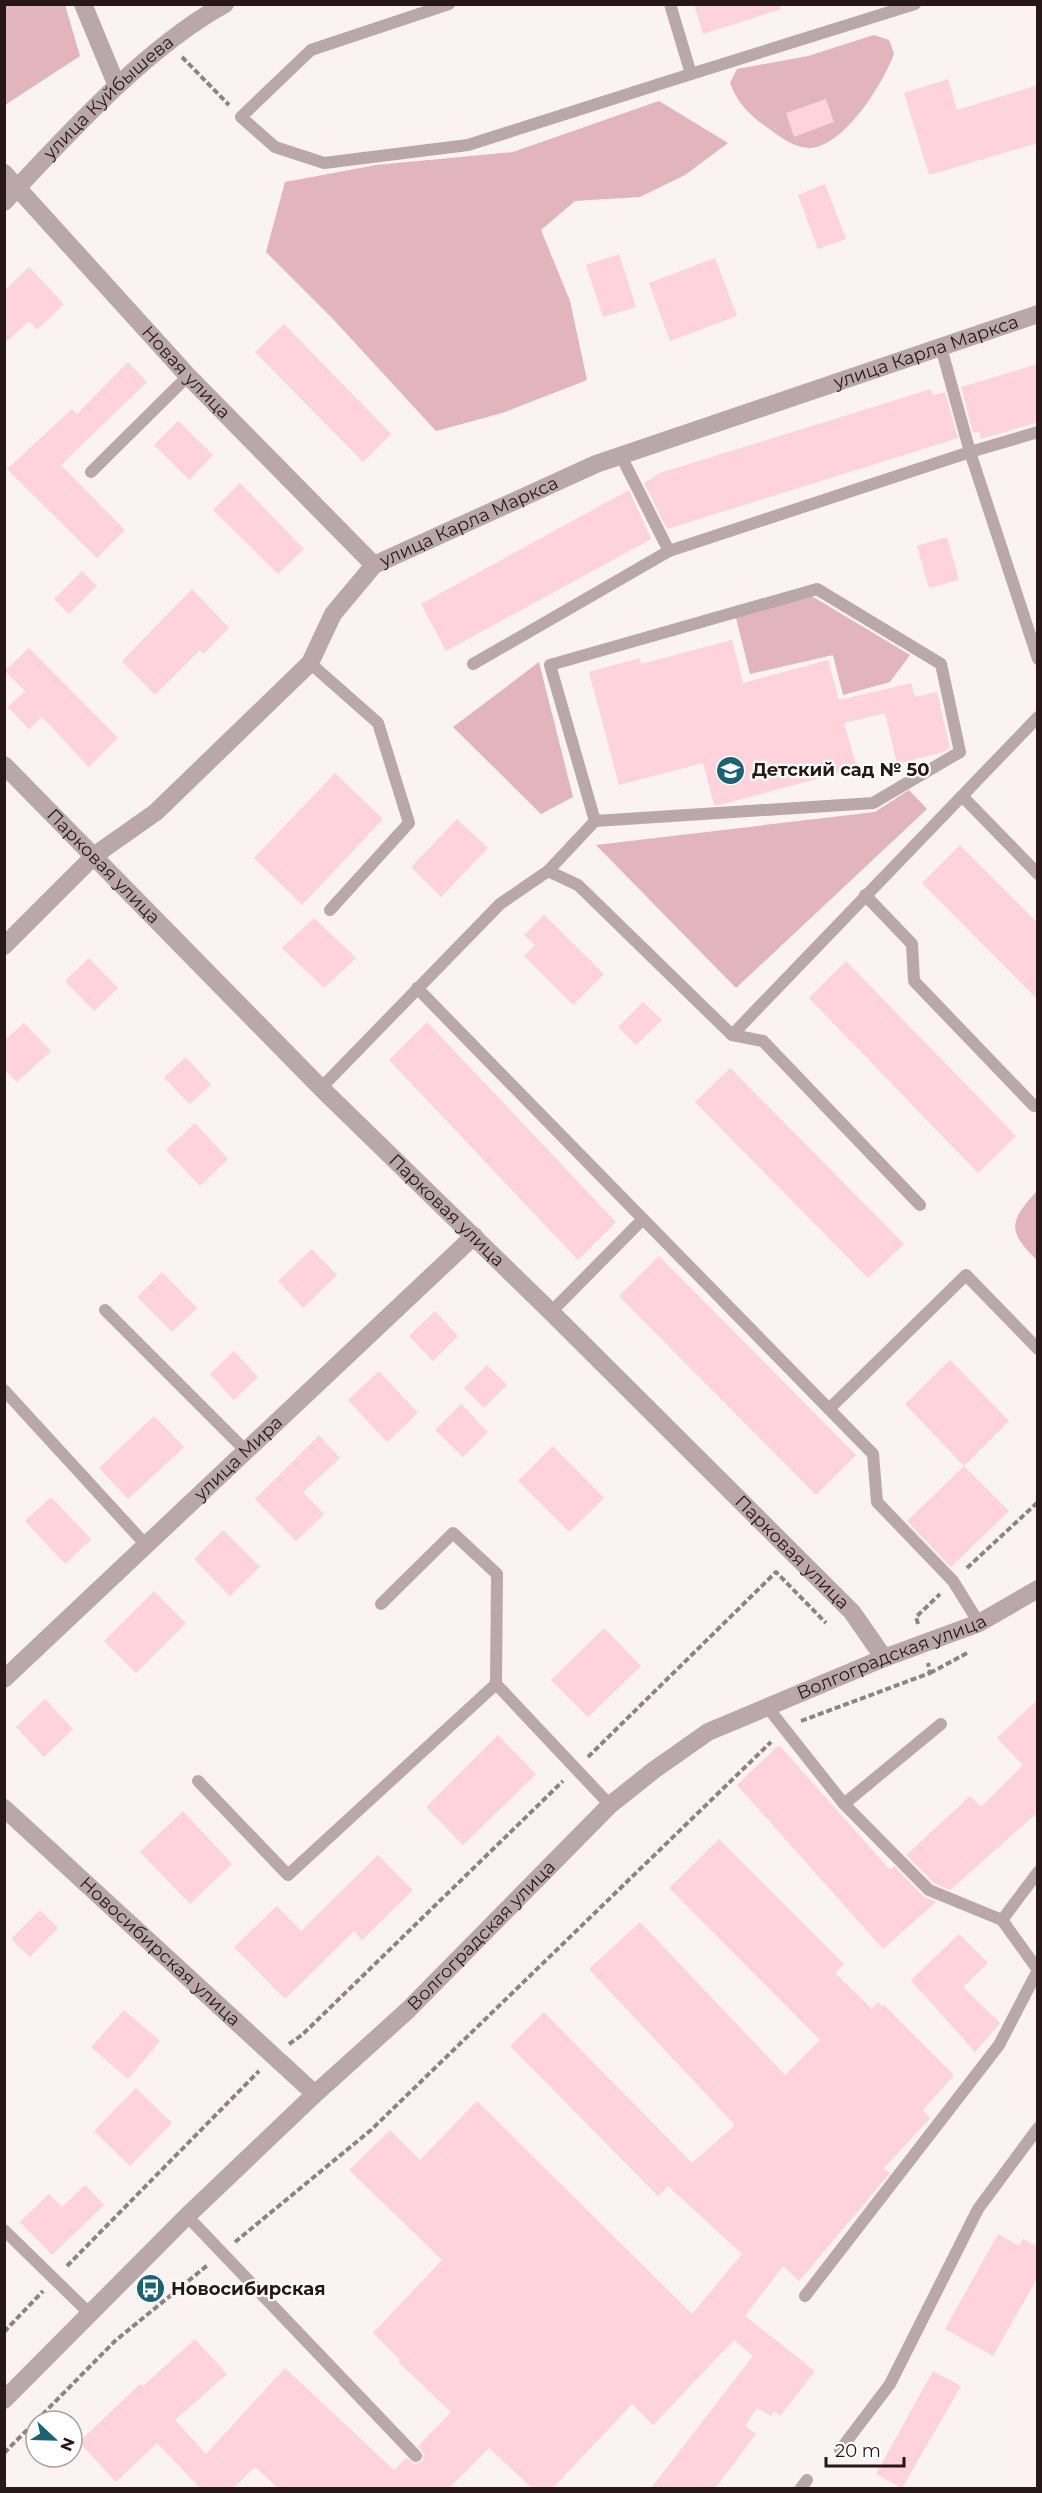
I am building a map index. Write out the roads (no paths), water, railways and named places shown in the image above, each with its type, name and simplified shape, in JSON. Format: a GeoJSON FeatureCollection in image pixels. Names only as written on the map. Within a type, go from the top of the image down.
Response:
{"type":"FeatureCollection","features":[{"type":"Feature","properties":{"kind":"street"},"geometry":{"type":"LineString","coordinates":[[83,4],[117,86]]}},
{"type":"Feature","properties":{"kind":"street","name":"улица Куйбышева"},"geometry":{"type":"LineString","coordinates":[[4,202],[117,86],[202,16],[225,4]]}},
{"type":"Feature","properties":{"kind":"street","name":"Новая улица"},"geometry":{"type":"LineString","coordinates":[[4,173],[188,376],[374,565]]}},
{"type":"Feature","properties":{"kind":"street","name":"улица Карла Маркса"},"geometry":{"type":"LineString","coordinates":[[4,946],[95,855],[156,812],[310,663],[333,614],[374,565],[596,464],[1038,314]]}},
{"type":"Feature","properties":{"kind":"street","name":"Парковая улица"},"geometry":{"type":"LineString","coordinates":[[4,765],[95,855],[321,1088],[474,1236],[852,1612],[884,1658]]}},
{"type":"Feature","properties":{"kind":"street","name":"улица Мира"},"geometry":{"type":"LineString","coordinates":[[4,1679],[474,1236]]}},
{"type":"Feature","properties":{"kind":"street","name":"Волгоградская улица"},"geometry":{"type":"LineString","coordinates":[[4,2400],[188,2216],[315,2094],[408,2010],[610,1805],[708,1732],[884,1658],[979,1623],[1038,1589]]}},
{"type":"Feature","properties":{"kind":"street","name":"Новосибирская улица"},"geometry":{"type":"LineString","coordinates":[[4,1808],[315,2094]]}},
{"type":"Feature","properties":{"kind":"lane"},"geometry":{"type":"LineString","coordinates":[[449,4],[310,50],[241,117],[275,147],[324,163],[468,145],[915,4]]}},
{"type":"Feature","properties":{"kind":"lane"},"geometry":{"type":"LineString","coordinates":[[670,4],[692,74]]}},
{"type":"Feature","properties":{"kind":"lane"},"geometry":{"type":"LineString","coordinates":[[941,347],[970,452],[1038,659]]}},
{"type":"Feature","properties":{"kind":"lane"},"geometry":{"type":"LineString","coordinates":[[91,472],[188,376]]}},
{"type":"Feature","properties":{"kind":"lane"},"geometry":{"type":"LineString","coordinates":[[473,664],[669,551],[970,452],[1038,432]]}},
{"type":"Feature","properties":{"kind":"lane"},"geometry":{"type":"LineString","coordinates":[[621,456],[669,551]]}},
{"type":"Feature","properties":{"kind":"lane"},"geometry":{"type":"LineString","coordinates":[[321,1088],[500,904],[548,871],[595,821],[873,803],[960,752],[941,663],[817,589],[550,665],[595,821]]}},
{"type":"Feature","properties":{"kind":"lane"},"geometry":{"type":"LineString","coordinates":[[310,663],[378,723],[409,823],[330,910]]}},
{"type":"Feature","properties":{"kind":"lane"},"geometry":{"type":"LineString","coordinates":[[732,1035],[1038,717]]}},
{"type":"Feature","properties":{"kind":"lane"},"geometry":{"type":"LineString","coordinates":[[963,797],[1038,874]]}},
{"type":"Feature","properties":{"kind":"lane"},"geometry":{"type":"LineString","coordinates":[[548,871],[578,885],[732,1035],[763,1041],[920,1205]]}},
{"type":"Feature","properties":{"kind":"lane"},"geometry":{"type":"LineString","coordinates":[[865,895],[912,944],[914,981],[1034,1106]]}},
{"type":"Feature","properties":{"kind":"lane"},"geometry":{"type":"LineString","coordinates":[[417,988],[873,1454],[877,1502],[953,1581],[979,1623]]}},
{"type":"Feature","properties":{"kind":"lane"},"geometry":{"type":"LineString","coordinates":[[551,1312],[643,1219]]}},
{"type":"Feature","properties":{"kind":"lane"},"geometry":{"type":"LineString","coordinates":[[829,1409],[966,1275],[1038,1348]]}},
{"type":"Feature","properties":{"kind":"lane"},"geometry":{"type":"LineString","coordinates":[[105,1310],[246,1451]]}},
{"type":"Feature","properties":{"kind":"lane"},"geometry":{"type":"LineString","coordinates":[[4,1389],[146,1545]]}},
{"type":"Feature","properties":{"kind":"lane"},"geometry":{"type":"LineString","coordinates":[[381,1604],[453,1533],[497,1574],[496,1684],[610,1805]]}},
{"type":"Feature","properties":{"kind":"lane"},"geometry":{"type":"LineString","coordinates":[[198,1781],[288,1875],[496,1684]]}},
{"type":"Feature","properties":{"kind":"lane"},"geometry":{"type":"LineString","coordinates":[[768,1708],[844,1804],[929,1890],[1002,1920],[1038,1970],[999,2045],[805,2296]]}},
{"type":"Feature","properties":{"kind":"lane"},"geometry":{"type":"LineString","coordinates":[[844,1804],[941,1724]]}},
{"type":"Feature","properties":{"kind":"lane"},"geometry":{"type":"LineString","coordinates":[[1002,1920],[1038,1872]]}},
{"type":"Feature","properties":{"kind":"lane"},"geometry":{"type":"LineString","coordinates":[[840,2450],[890,2384],[978,2209],[1038,2128]]}},
{"type":"Feature","properties":{"kind":"lane"},"geometry":{"type":"LineString","coordinates":[[188,2216],[416,2456]]}},
{"type":"Feature","properties":{"kind":"lane"},"geometry":{"type":"LineString","coordinates":[[4,2230],[89,2313]]}},
{"type":"Feature","properties":{"kind":"place","name":"Детский сад № 50"},"geometry":{"type":"Point","coordinates":[731,770]}},
{"type":"Feature","properties":{"kind":"place","name":"Новосибирская"},"geometry":{"type":"Point","coordinates":[150,2289]}}]}
